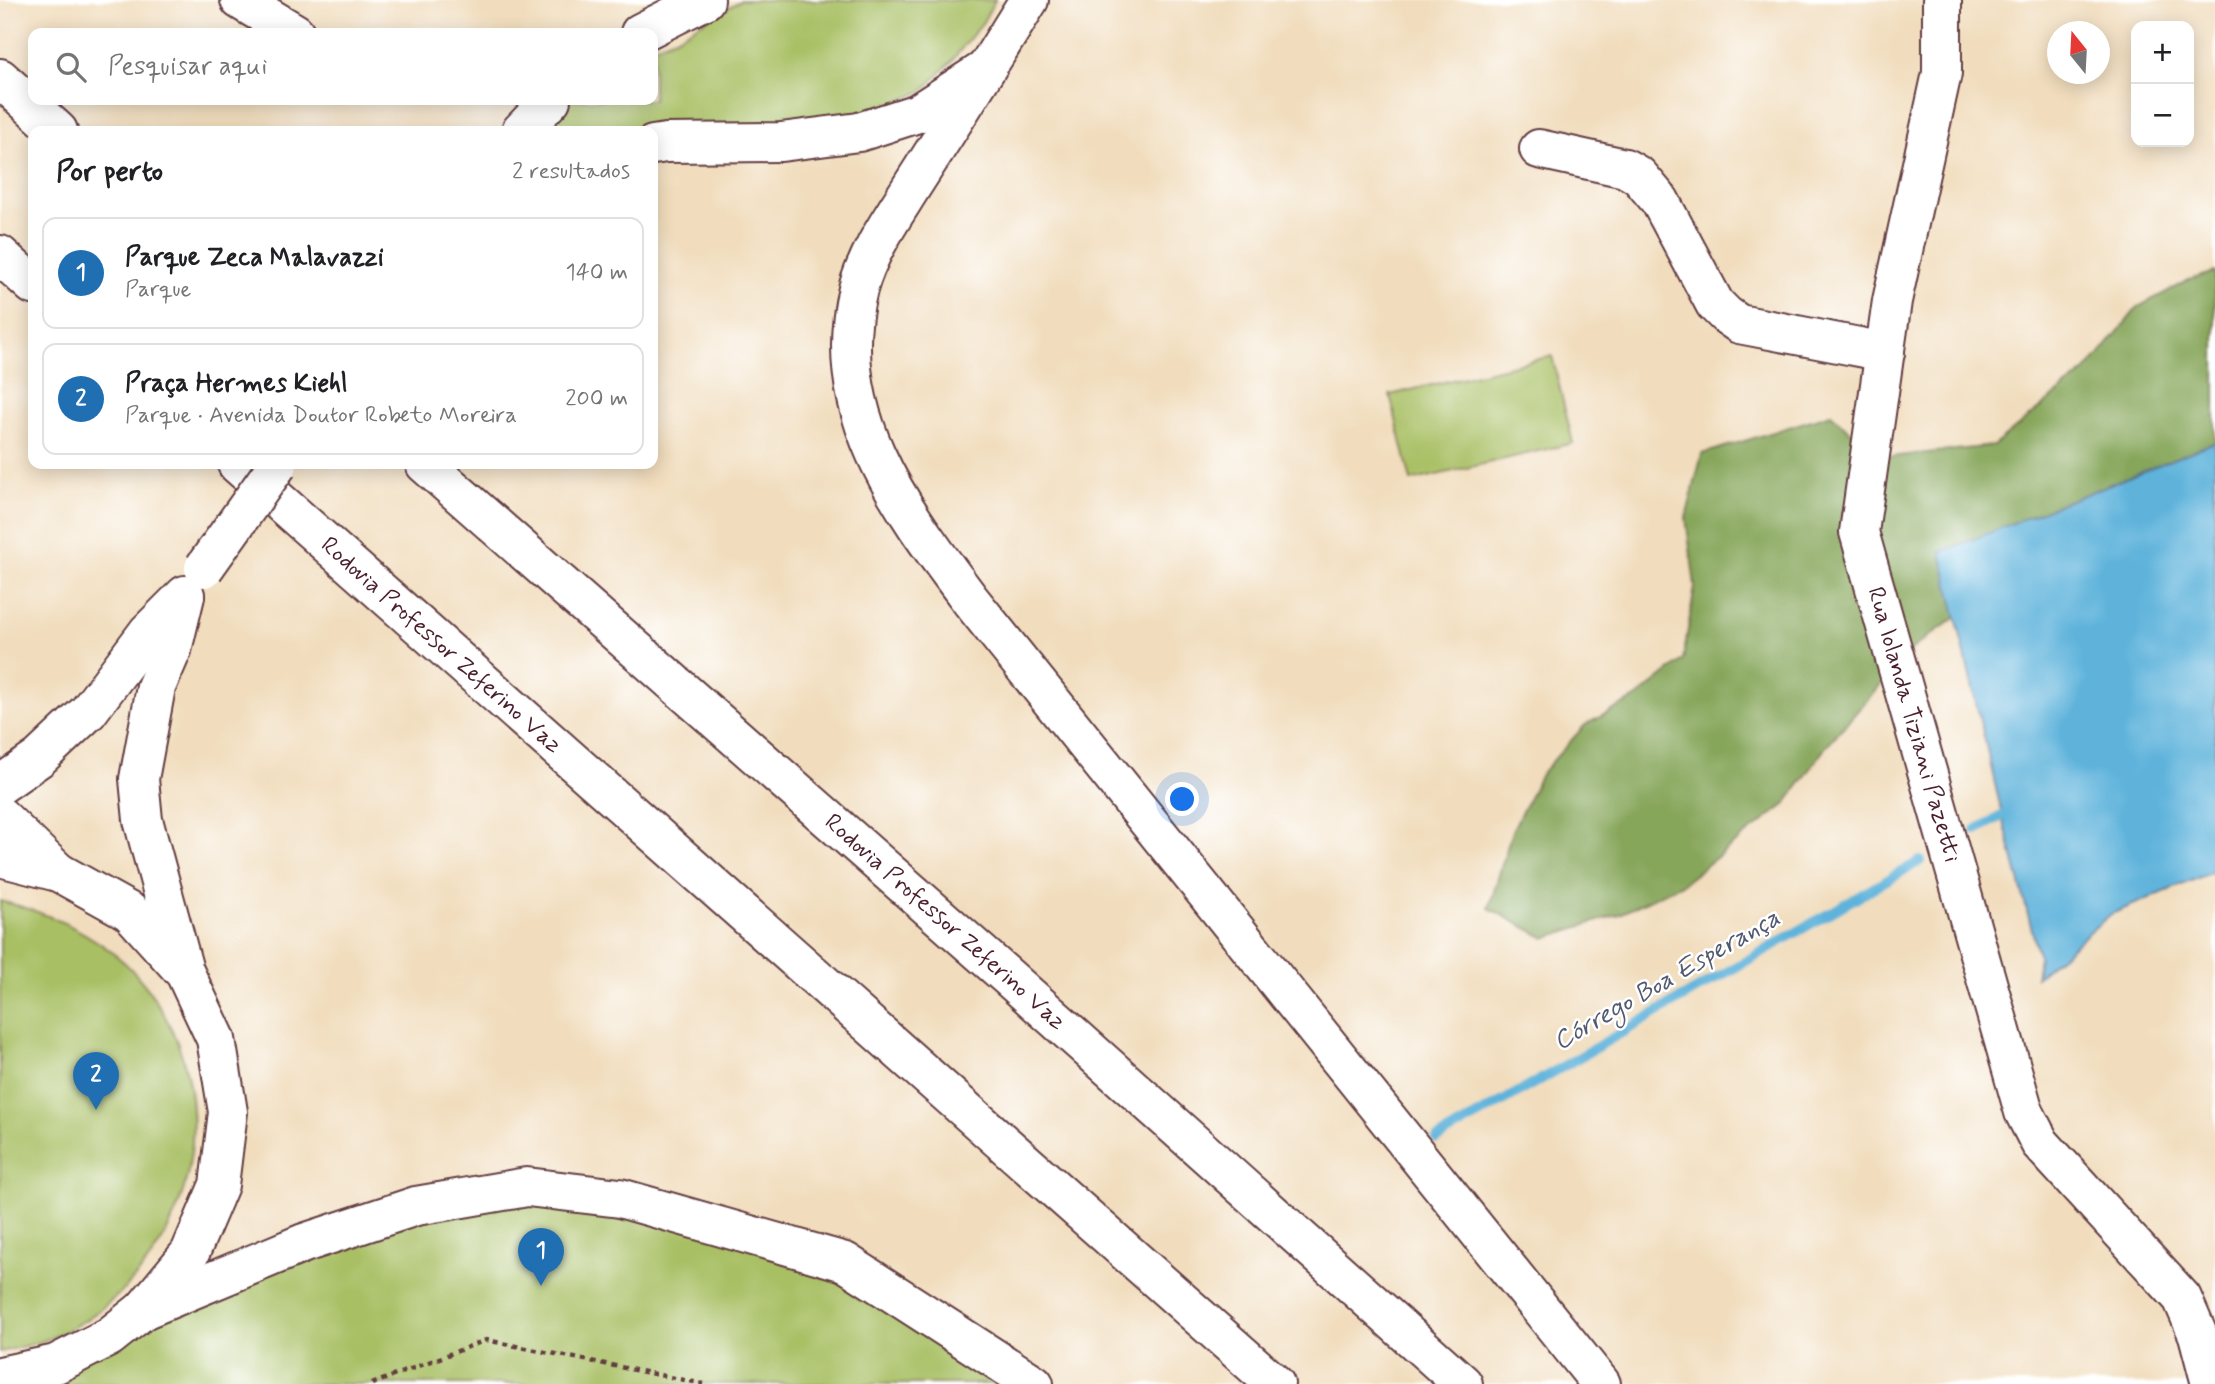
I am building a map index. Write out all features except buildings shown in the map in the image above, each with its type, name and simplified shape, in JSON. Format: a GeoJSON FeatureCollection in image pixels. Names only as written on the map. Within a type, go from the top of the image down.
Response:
{"type":"FeatureCollection","features":[{"type":"Feature","properties":{"kind":"main road"},"geometry":{"type":"LineString","coordinates":[[240,0],[287,28]]}},
{"type":"Feature","properties":{"kind":"main road"},"geometry":{"type":"LineString","coordinates":[[650,28],[705,0]]}},
{"type":"Feature","properties":{"kind":"main road"},"geometry":{"type":"LineString","coordinates":[[1029,0],[1021,17],[880,238],[858,288],[849,341],[855,394],[873,452],[916,527],[971,601],[1601,1384]]}},
{"type":"Feature","properties":{"kind":"main road","name":"Rua Iolanda Tiziani Pazetti"},"geometry":{"type":"LineString","coordinates":[[1942,0],[1942,73],[1892,301],[1859,532],[2024,1112],[2040,1143],[2182,1298],[2198,1335],[2211,1384]]}},
{"type":"Feature","properties":{"kind":"main road"},"geometry":{"type":"LineString","coordinates":[[658,144],[781,142],[859,132],[918,113],[986,69]]}},
{"type":"Feature","properties":{"kind":"main road"},"geometry":{"type":"LineString","coordinates":[[0,78],[28,104]]}},
{"type":"Feature","properties":{"kind":"main road"},"geometry":{"type":"LineString","coordinates":[[30,105],[53,126]]}},
{"type":"Feature","properties":{"kind":"main road"},"geometry":{"type":"LineString","coordinates":[[526,126],[546,105]]}},
{"type":"Feature","properties":{"kind":"main road"},"geometry":{"type":"LineString","coordinates":[[1539,149],[1625,168],[1639,176],[1660,201],[1715,304],[1739,324],[1885,352]]}},
{"type":"Feature","properties":{"kind":"main road"},"geometry":{"type":"LineString","coordinates":[[0,255],[28,280]]}},
{"type":"Feature","properties":{"kind":"main road","name":"Rodovia Professor Zeferino Vaz"},"geometry":{"type":"LineString","coordinates":[[243,469],[1275,1384]]}},
{"type":"Feature","properties":{"kind":"main road"},"geometry":{"type":"LineString","coordinates":[[0,785],[38,758],[89,712],[148,632],[195,582],[274,469]]}},
{"type":"Feature","properties":{"kind":"main road","name":"Rodovia Professor Zeferino Vaz"},"geometry":{"type":"LineString","coordinates":[[431,469],[1019,986],[1463,1384]]}},
{"type":"Feature","properties":{"kind":"main road"},"geometry":{"type":"LineString","coordinates":[[0,1377],[56,1364],[109,1337],[143,1310],[190,1253],[219,1185],[228,1112],[216,1039],[185,973],[143,820],[139,779],[156,687],[172,650],[195,582]]}},
{"type":"Feature","properties":{"kind":"main road"},"geometry":{"type":"LineString","coordinates":[[0,816],[58,872]]}},
{"type":"Feature","properties":{"kind":"main road"},"geometry":{"type":"LineString","coordinates":[[0,857],[58,872],[130,912],[185,973]]}},
{"type":"Feature","properties":{"kind":"main road"},"geometry":{"type":"LineString","coordinates":[[143,1310],[304,1243],[416,1206],[527,1187],[620,1198],[845,1262],[1034,1384]]}},
{"type":"Feature","properties":{"kind":"path"},"geometry":{"type":"LineString","coordinates":[[372,1384],[486,1340],[704,1384]]}},
{"type":"Feature","properties":{"kind":"green space"},"geometry":{"type":"Polygon","coordinates":[[[741,0],[995,0],[983,22],[923,91],[844,125],[658,131],[658,126],[541,126],[563,105],[658,105],[658,45],[741,0]]]}},
{"type":"Feature","properties":{"kind":"green space"},"geometry":{"type":"Polygon","coordinates":[[[2215,272],[2215,484],[1972,606],[1914,647],[1827,745],[1786,804],[1682,884],[1620,914],[1545,938],[1489,908],[1512,831],[1541,774],[1585,725],[1636,698],[1683,660],[1695,586],[1686,518],[1702,454],[1831,414],[1879,458],[1993,446],[2087,370],[2138,307],[2189,280],[2215,272]]]}},
{"type":"Feature","properties":{"kind":"green space"},"geometry":{"type":"Polygon","coordinates":[[[1552,356],[1573,443],[1411,481],[1390,395],[1552,356]]]}},
{"type":"Feature","properties":{"kind":"green space"},"geometry":{"type":"Polygon","coordinates":[[[0,901],[51,917],[83,932],[112,952],[137,975],[156,1001],[178,1044],[187,1074],[192,1113],[191,1152],[184,1189],[171,1224],[152,1256],[128,1285],[99,1310],[66,1331],[33,1344],[0,1352],[0,901]]]}},
{"type":"Feature","properties":{"kind":"green space"},"geometry":{"type":"Polygon","coordinates":[[[620,1198],[845,1262],[1034,1384],[0,1384],[416,1206],[620,1198]]]}},
{"type":"Feature","properties":{"kind":"water"},"geometry":{"type":"Polygon","coordinates":[[[2215,442],[2215,871],[2111,914],[2036,977],[2039,957],[2002,814],[1941,552],[2215,442]]]}},
{"type":"Feature","properties":{"kind":"waterway","name":"Córrego Boa Esperança"},"geometry":{"type":"LineString","coordinates":[[1976,830],[2013,810]]}},
{"type":"Feature","properties":{"kind":"waterway","name":"Córrego Boa Esperança"},"geometry":{"type":"LineString","coordinates":[[1437,1139],[1920,861]]}},
{"type":"Feature","properties":{"kind":"place","name":"Praça Hermes Kiehl"},"geometry":{"type":"Point","coordinates":[96,1110]}},
{"type":"Feature","properties":{"kind":"place","name":"Parque Zeca Malavazzi"},"geometry":{"type":"Point","coordinates":[541,1286]}}]}
